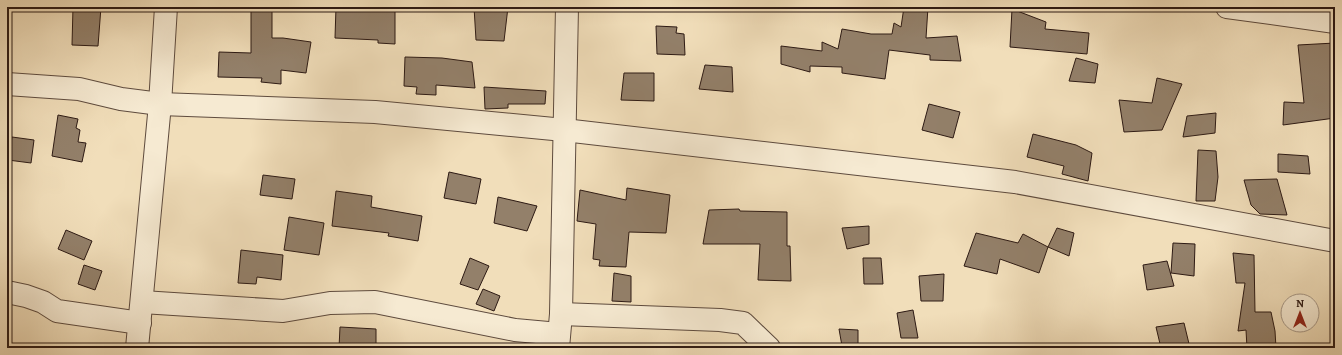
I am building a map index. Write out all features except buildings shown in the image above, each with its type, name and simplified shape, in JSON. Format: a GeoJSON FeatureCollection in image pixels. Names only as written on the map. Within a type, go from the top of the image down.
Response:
{"type":"FeatureCollection","features":[{"type":"Feature","properties":{"kind":"street"},"geometry":{"type":"LineString","coordinates":[[137,348],[160,104],[166,7]]}},
{"type":"Feature","properties":{"kind":"street"},"geometry":{"type":"LineString","coordinates":[[559,332],[566,7]]}},
{"type":"Feature","properties":{"kind":"street"},"geometry":{"type":"LineString","coordinates":[[1227,7],[1335,22]]}},
{"type":"Feature","properties":{"kind":"street"},"geometry":{"type":"LineString","coordinates":[[7,84],[79,90],[121,99],[160,104],[375,112],[564,130],[1015,182],[1335,241]]}},
{"type":"Feature","properties":{"kind":"street"},"geometry":{"type":"LineString","coordinates":[[7,292],[26,296],[43,302],[57,311],[141,313],[283,311],[330,303],[375,302],[515,330],[559,332],[720,320],[743,323],[769,348]]}}]}
